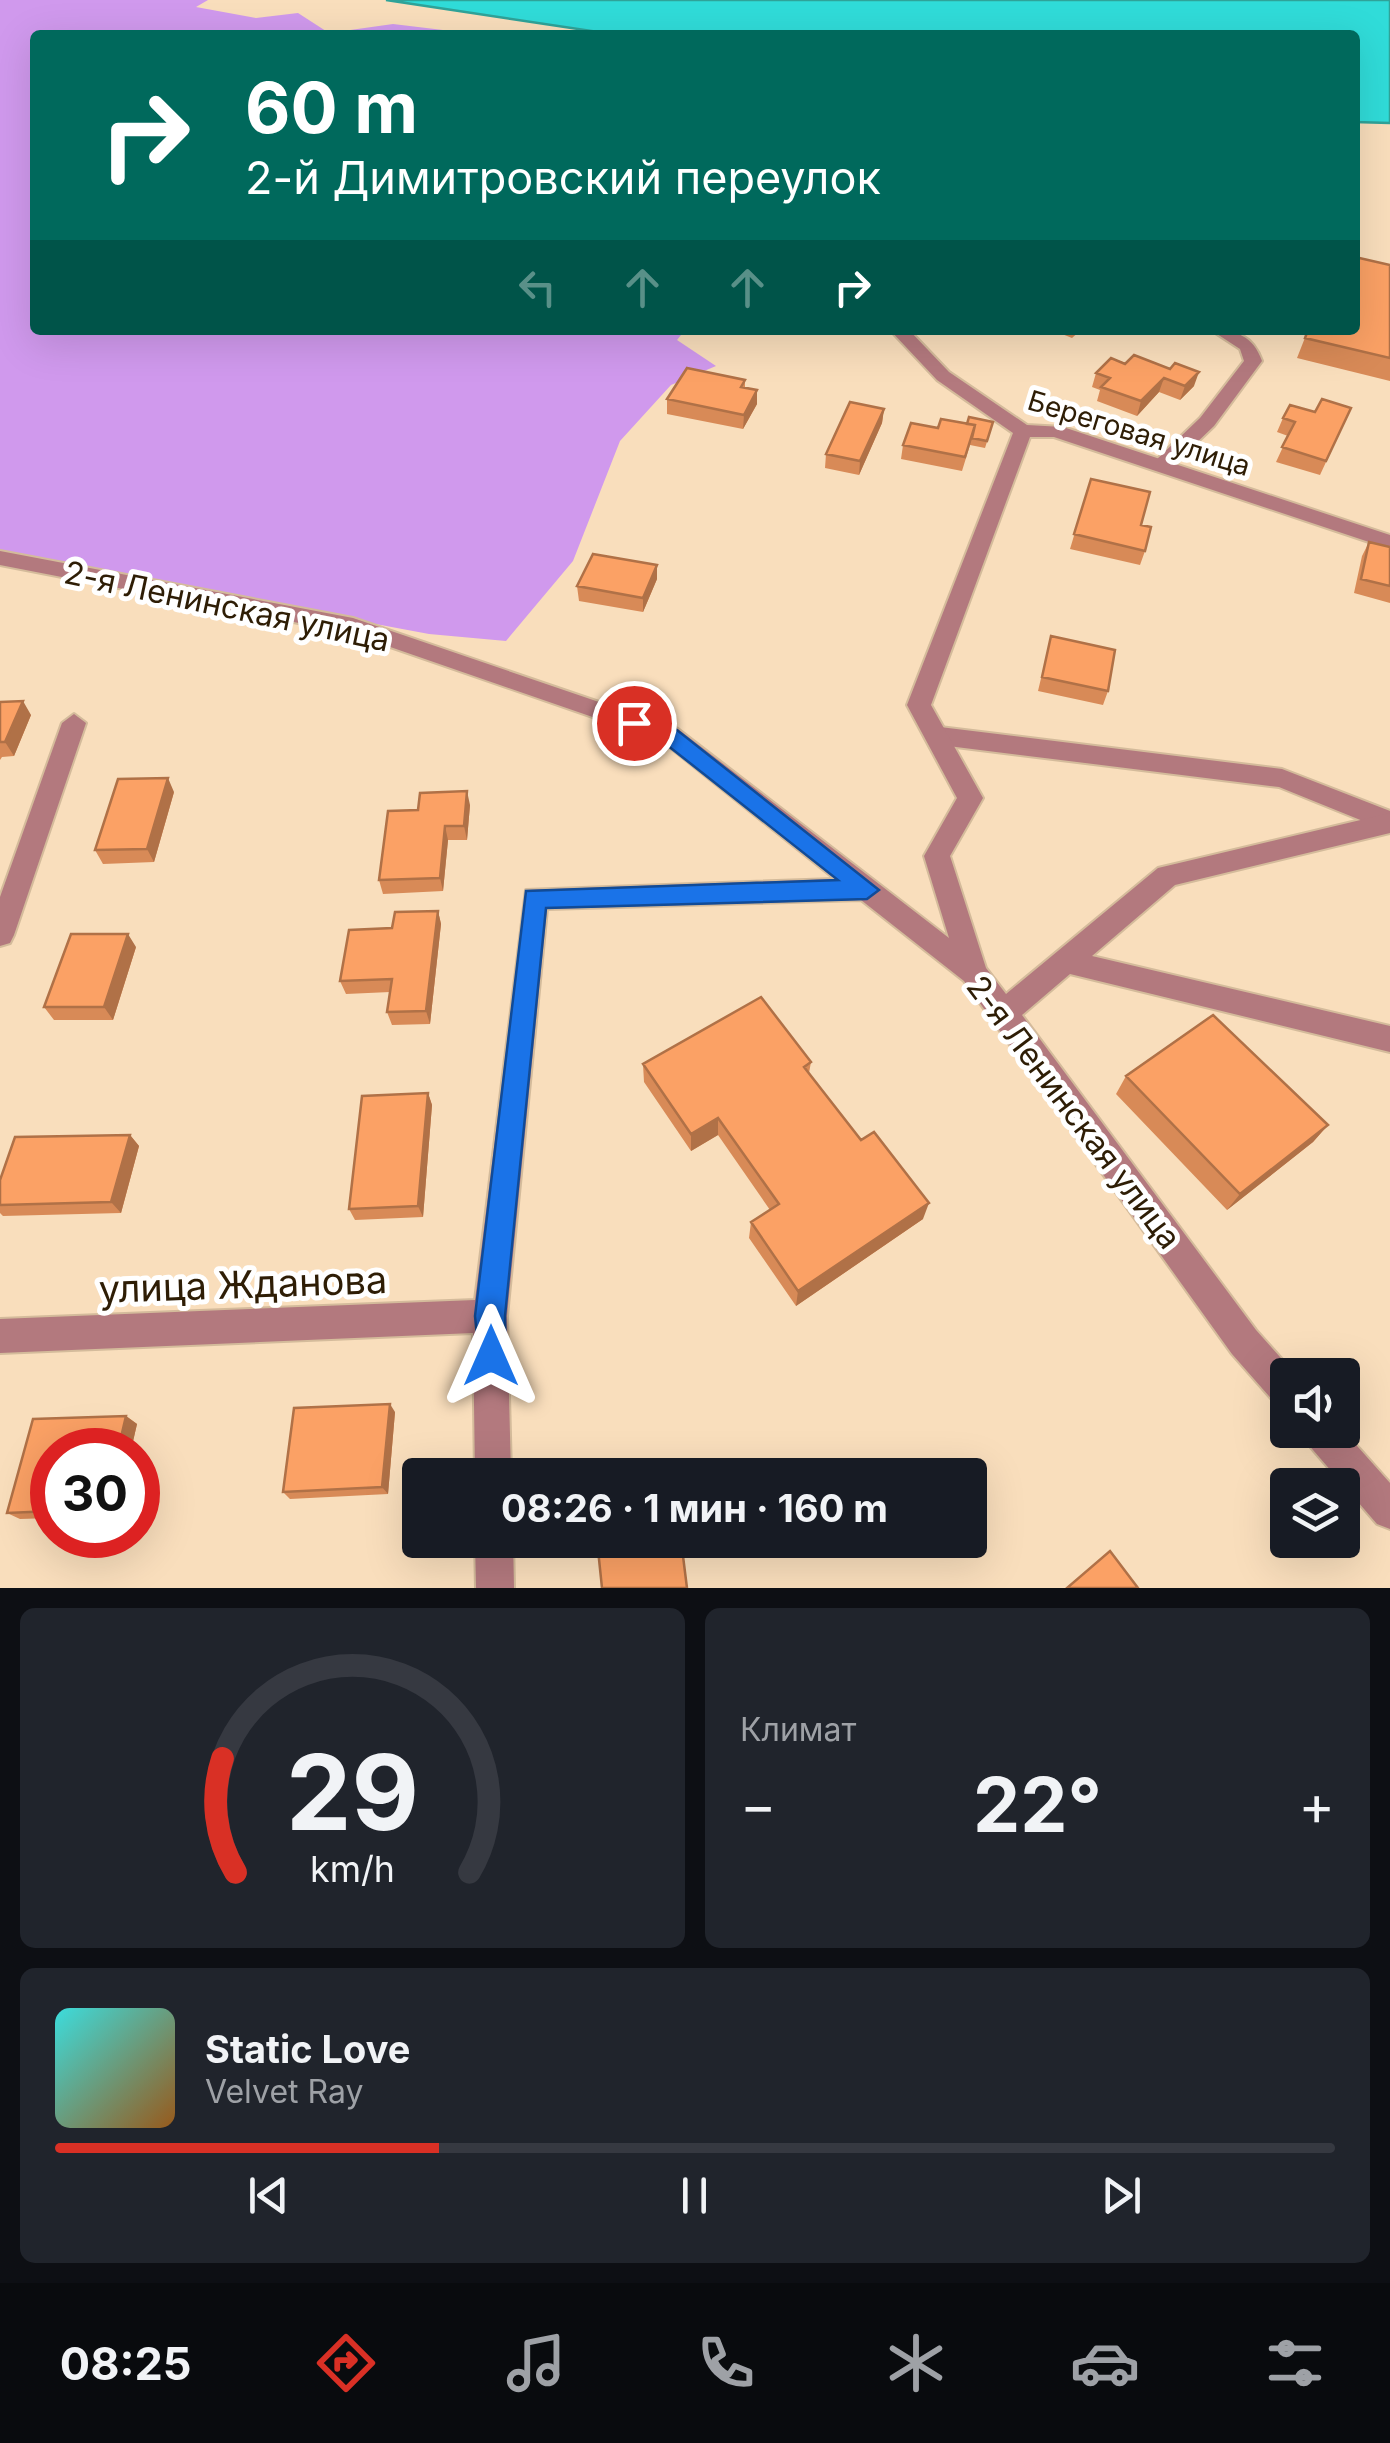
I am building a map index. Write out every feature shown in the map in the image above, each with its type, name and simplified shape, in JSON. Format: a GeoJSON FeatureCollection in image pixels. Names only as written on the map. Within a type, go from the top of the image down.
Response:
{"type":"FeatureCollection","features":[{"type":"Feature","properties":{"kind":"street","name":"Береговая улица"},"geometry":{"type":"LineString","coordinates":[[904,335],[943,376],[1023,431],[1056,431],[1390,542]]}},
{"type":"Feature","properties":{"kind":"street"},"geometry":{"type":"LineString","coordinates":[[1161,466],[1208,422],[1253,361],[1248,346],[1229,335]]}},
{"type":"Feature","properties":{"kind":"street"},"geometry":{"type":"LineString","coordinates":[[974,972],[937,856],[970,798],[920,705],[1023,431]]}},
{"type":"Feature","properties":{"kind":"street","name":"2-я Ленинская улица"},"geometry":{"type":"LineString","coordinates":[[0,558],[353,626],[670,736],[974,972],[1244,1342],[1270,1372]]}},
{"type":"Feature","properties":{"kind":"street"},"geometry":{"type":"LineString","coordinates":[[0,936],[74,722]]}},
{"type":"Feature","properties":{"kind":"street"},"geometry":{"type":"LineString","coordinates":[[940,736],[1282,778],[1390,822]]}},
{"type":"Feature","properties":{"kind":"street"},"geometry":{"type":"LineString","coordinates":[[1004,1013],[1167,876],[1390,822]]}},
{"type":"Feature","properties":{"kind":"street"},"geometry":{"type":"LineString","coordinates":[[493,1458],[490,1316],[535,898],[867,890]]}},
{"type":"Feature","properties":{"kind":"street"},"geometry":{"type":"LineString","coordinates":[[1065,961],[1390,1039]]}},
{"type":"Feature","properties":{"kind":"street","name":"улица Жданова"},"geometry":{"type":"LineString","coordinates":[[0,1336],[490,1316]]}},
{"type":"Feature","properties":{"kind":"street"},"geometry":{"type":"LineString","coordinates":[[1335,1448],[1390,1512]]}},
{"type":"Feature","properties":{"kind":"street"},"geometry":{"type":"LineString","coordinates":[[494,1558],[495,1588]]}},
{"type":"Feature","properties":{"kind":"shaded area"},"geometry":{"type":"Polygon","coordinates":[[[0,0],[208,0],[196,7],[256,18],[298,13],[324,30],[30,30],[30,335],[681,335],[677,340],[716,366],[671,385],[620,441],[573,561],[506,641],[429,634],[0,554],[0,0]]]}},
{"type":"Feature","properties":{"kind":"shaded area"},"geometry":{"type":"Polygon","coordinates":[[[393,24],[443,30],[350,30],[393,24]]]}},
{"type":"Feature","properties":{"kind":"water"},"geometry":{"type":"Polygon","coordinates":[[[386,0],[1390,0],[1390,123],[1360,122],[1360,30],[585,30],[386,0]]]}},
{"type":"Feature","properties":{"kind":"building"},"geometry":{"type":"Polygon","coordinates":[[[1360,258],[1390,265],[1390,358],[1305,338],[1360,335],[1360,258]]]}},
{"type":"Feature","properties":{"kind":"building"},"geometry":{"type":"Polygon","coordinates":[[[1134,355],[1170,369],[1175,363],[1199,372],[1185,386],[1164,378],[1141,401],[1101,387],[1110,378],[1096,373],[1111,358],[1125,364],[1134,355]]]}},
{"type":"Feature","properties":{"kind":"building"},"geometry":{"type":"Polygon","coordinates":[[[687,368],[745,380],[741,387],[757,390],[744,415],[667,399],[687,368]]]}},
{"type":"Feature","properties":{"kind":"building"},"geometry":{"type":"Polygon","coordinates":[[[1322,399],[1351,408],[1326,461],[1282,447],[1295,422],[1283,418],[1290,405],[1315,412],[1322,399]]]}},
{"type":"Feature","properties":{"kind":"building"},"geometry":{"type":"Polygon","coordinates":[[[850,402],[884,409],[860,461],[826,454],[850,402]]]}},
{"type":"Feature","properties":{"kind":"building"},"geometry":{"type":"Polygon","coordinates":[[[969,417],[993,422],[987,441],[972,438],[975,425],[967,424],[969,417]]]}},
{"type":"Feature","properties":{"kind":"building"},"geometry":{"type":"Polygon","coordinates":[[[941,419],[975,425],[965,457],[903,445],[911,423],[938,428],[941,419]]]}},
{"type":"Feature","properties":{"kind":"building"},"geometry":{"type":"Polygon","coordinates":[[[1091,479],[1150,492],[1141,525],[1151,527],[1145,551],[1074,534],[1091,479]]]}},
{"type":"Feature","properties":{"kind":"building"},"geometry":{"type":"Polygon","coordinates":[[[1369,542],[1390,547],[1390,586],[1361,579],[1369,542]]]}},
{"type":"Feature","properties":{"kind":"building"},"geometry":{"type":"Polygon","coordinates":[[[593,554],[657,565],[643,598],[577,586],[593,554]]]}},
{"type":"Feature","properties":{"kind":"building"},"geometry":{"type":"Polygon","coordinates":[[[1051,636],[1115,650],[1108,691],[1042,677],[1051,636]]]}},
{"type":"Feature","properties":{"kind":"building"},"geometry":{"type":"Polygon","coordinates":[[[23,701],[5,742],[0,742],[0,702],[23,701]]]}},
{"type":"Feature","properties":{"kind":"building"},"geometry":{"type":"Polygon","coordinates":[[[168,778],[147,849],[95,850],[118,779],[168,778]]]}},
{"type":"Feature","properties":{"kind":"building"},"geometry":{"type":"Polygon","coordinates":[[[467,791],[464,826],[445,826],[440,878],[379,880],[388,811],[418,810],[420,793],[467,791]]]}},
{"type":"Feature","properties":{"kind":"building"},"geometry":{"type":"Polygon","coordinates":[[[438,911],[426,1011],[387,1012],[392,979],[340,981],[349,930],[392,928],[395,912],[438,911]]]}},
{"type":"Feature","properties":{"kind":"building"},"geometry":{"type":"Polygon","coordinates":[[[71,934],[128,934],[104,1007],[44,1007],[71,934]]]}},
{"type":"Feature","properties":{"kind":"building"},"geometry":{"type":"Polygon","coordinates":[[[761,997],[811,1062],[804,1067],[861,1140],[874,1132],[929,1203],[798,1291],[751,1222],[779,1204],[718,1118],[691,1134],[643,1064],[761,997]]]}},
{"type":"Feature","properties":{"kind":"building"},"geometry":{"type":"Polygon","coordinates":[[[1213,1015],[1328,1125],[1240,1194],[1126,1076],[1213,1015]]]}},
{"type":"Feature","properties":{"kind":"building"},"geometry":{"type":"Polygon","coordinates":[[[428,1093],[418,1206],[349,1209],[362,1096],[428,1093]]]}},
{"type":"Feature","properties":{"kind":"building"},"geometry":{"type":"Polygon","coordinates":[[[130,1135],[111,1202],[0,1205],[0,1180],[15,1137],[130,1135]]]}},
{"type":"Feature","properties":{"kind":"building"},"geometry":{"type":"Polygon","coordinates":[[[390,1404],[382,1487],[283,1492],[294,1408],[390,1404]]]}},
{"type":"Feature","properties":{"kind":"building"},"geometry":{"type":"Polygon","coordinates":[[[126,1416],[123,1428],[31,1428],[33,1419],[126,1416]]]}},
{"type":"Feature","properties":{"kind":"building"},"geometry":{"type":"Polygon","coordinates":[[[30,1430],[30,1512],[7,1513],[30,1430]]]}},
{"type":"Feature","properties":{"kind":"building"},"geometry":{"type":"Polygon","coordinates":[[[1110,1551],[1138,1588],[1067,1588],[1110,1551]]]}},
{"type":"Feature","properties":{"kind":"building"},"geometry":{"type":"Polygon","coordinates":[[[599,1558],[683,1558],[687,1588],[602,1588],[599,1558]]]}},
{"type":"Feature","properties":{"kind":"route"},"geometry":{"type":"LineString","coordinates":[[491,1356],[490,1316],[535,898],[867,890],[670,736],[634,723]]}}]}
